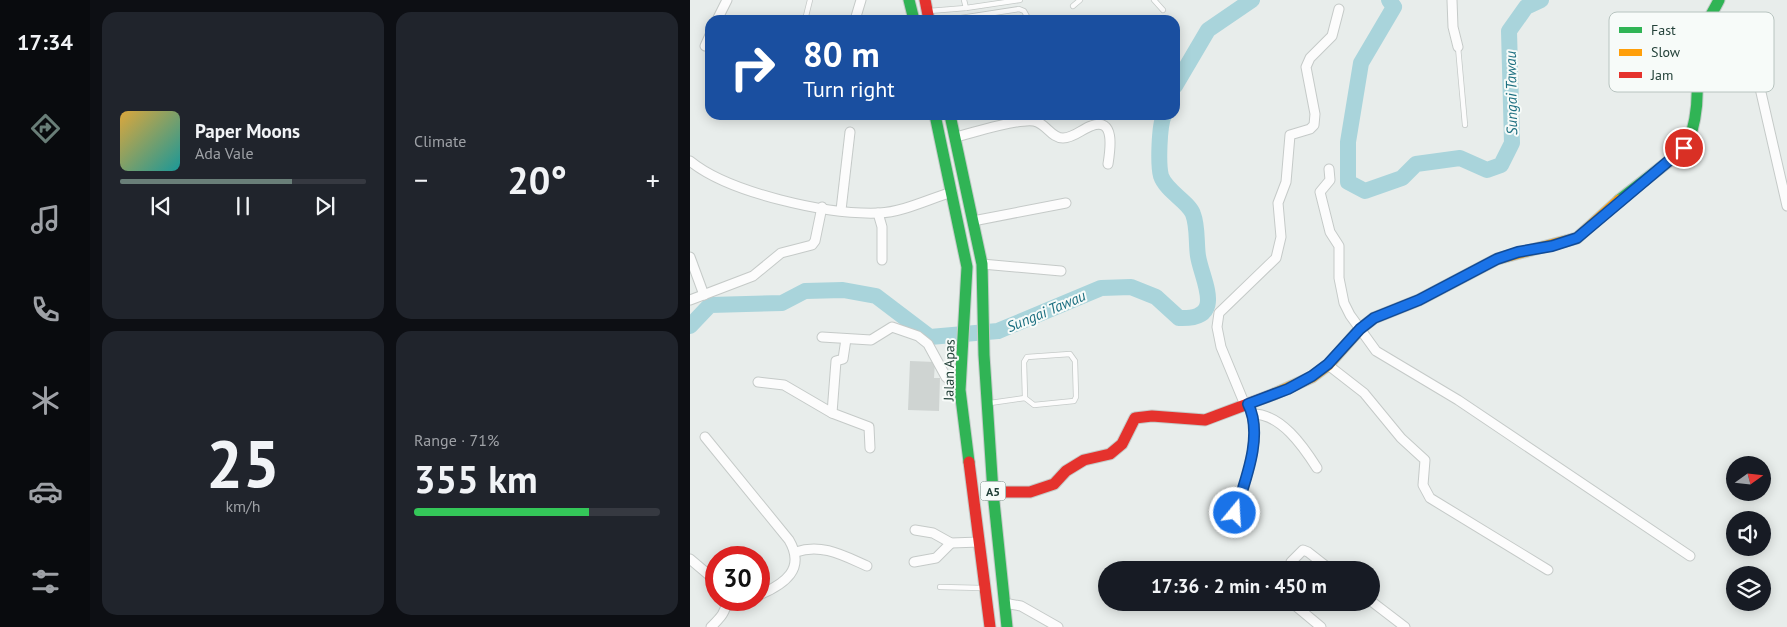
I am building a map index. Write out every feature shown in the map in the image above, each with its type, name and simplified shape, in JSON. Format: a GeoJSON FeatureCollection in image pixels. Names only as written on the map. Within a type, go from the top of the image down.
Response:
{"type":"FeatureCollection","features":[{"type":"Feature","properties":{"kind":"main road"},"geometry":{"type":"LineString","coordinates":[[909,0],[913,15]]}},
{"type":"Feature","properties":{"kind":"main road"},"geometry":{"type":"LineString","coordinates":[[1713,12],[1719,0]]}},
{"type":"Feature","properties":{"kind":"main road"},"geometry":{"type":"LineString","coordinates":[[993,492],[1030,492],[1054,484],[1066,471],[1084,460],[1110,454],[1122,444],[1135,418],[1145,415],[1192,421],[1205,420],[1248,407],[1312,376],[1328,364],[1360,329],[1374,318],[1419,300],[1497,259],[1577,238],[1626,194],[1682,151],[1689,142],[1694,120],[1696,92]]}},
{"type":"Feature","properties":{"kind":"main road","name":"Jalan Apas"},"geometry":{"type":"LineString","coordinates":[[936,120],[967,267],[960,390],[990,627]]}},
{"type":"Feature","properties":{"kind":"main road","name":"A5"},"geometry":{"type":"LineString","coordinates":[[951,120],[982,264],[984,355],[993,492],[1007,627]]}},
{"type":"Feature","properties":{"kind":"main road"},"geometry":{"type":"LineString","coordinates":[[952,192],[958,182],[959,153]]}},
{"type":"Feature","properties":{"kind":"main road"},"geometry":{"type":"LineString","coordinates":[[969,456],[973,452],[974,414],[987,404]]}},
{"type":"Feature","properties":{"kind":"street"},"geometry":{"type":"LineString","coordinates":[[720,15],[727,0]]}},
{"type":"Feature","properties":{"kind":"street"},"geometry":{"type":"LineString","coordinates":[[857,15],[862,0]]}},
{"type":"Feature","properties":{"kind":"street"},"geometry":{"type":"LineString","coordinates":[[1452,0],[1453,27],[1458,47]]}},
{"type":"Feature","properties":{"kind":"street"},"geometry":{"type":"LineString","coordinates":[[1235,513],[1246,481],[1254,439],[1248,407],[1221,347],[1217,327],[1219,313],[1276,258],[1280,237],[1278,203],[1286,182],[1290,136],[1310,129],[1315,120],[1306,67],[1310,58],[1332,36],[1339,9]]}},
{"type":"Feature","properties":{"kind":"street"},"geometry":{"type":"LineString","coordinates":[[1761,92],[1787,206]]}},
{"type":"Feature","properties":{"kind":"street"},"geometry":{"type":"LineString","coordinates":[[955,137],[1026,121],[1040,123],[1057,137],[1065,138],[1092,125],[1100,124],[1111,135],[1108,164]]}},
{"type":"Feature","properties":{"kind":"street"},"geometry":{"type":"LineString","coordinates":[[842,210],[850,132]]}},
{"type":"Feature","properties":{"kind":"street"},"geometry":{"type":"LineString","coordinates":[[690,161],[710,175],[736,187],[772,198],[842,210],[878,213],[952,192]]}},
{"type":"Feature","properties":{"kind":"street"},"geometry":{"type":"LineString","coordinates":[[1329,169],[1330,180],[1320,192],[1330,232],[1339,246],[1341,292],[1346,309],[1376,351],[1458,400],[1690,556]]}},
{"type":"Feature","properties":{"kind":"street"},"geometry":{"type":"LineString","coordinates":[[974,221],[1066,203]]}},
{"type":"Feature","properties":{"kind":"street"},"geometry":{"type":"LineString","coordinates":[[690,300],[753,276],[781,253],[812,245],[815,241],[822,207]]}},
{"type":"Feature","properties":{"kind":"street"},"geometry":{"type":"LineString","coordinates":[[878,213],[882,227],[882,260]]}},
{"type":"Feature","properties":{"kind":"street"},"geometry":{"type":"LineString","coordinates":[[690,257],[704,295]]}},
{"type":"Feature","properties":{"kind":"street"},"geometry":{"type":"LineString","coordinates":[[982,264],[1061,270]]}},
{"type":"Feature","properties":{"kind":"street"},"geometry":{"type":"LineString","coordinates":[[822,337],[870,340],[892,327],[918,336],[928,344],[946,376],[960,390]]}},
{"type":"Feature","properties":{"kind":"street"},"geometry":{"type":"LineString","coordinates":[[832,413],[836,361],[843,359],[846,339]]}},
{"type":"Feature","properties":{"kind":"street"},"geometry":{"type":"LineString","coordinates":[[1328,364],[1364,394],[1401,438],[1421,453],[1425,460],[1423,485],[1430,498],[1548,570]]}},
{"type":"Feature","properties":{"kind":"street"},"geometry":{"type":"LineString","coordinates":[[758,382],[784,385],[832,413],[848,420],[866,424],[869,427],[870,448]]}},
{"type":"Feature","properties":{"kind":"street"},"geometry":{"type":"LineString","coordinates":[[1248,407],[1274,418],[1306,451],[1317,468]]}},
{"type":"Feature","properties":{"kind":"street"},"geometry":{"type":"LineString","coordinates":[[705,436],[789,540],[796,552],[795,563],[790,575],[782,584],[770,590]]}},
{"type":"Feature","properties":{"kind":"street"},"geometry":{"type":"LineString","coordinates":[[915,530],[933,533],[951,543],[980,542]]}},
{"type":"Feature","properties":{"kind":"street"},"geometry":{"type":"LineString","coordinates":[[914,562],[936,558],[951,543]]}},
{"type":"Feature","properties":{"kind":"street"},"geometry":{"type":"LineString","coordinates":[[796,552],[816,548],[836,552],[867,566]]}},
{"type":"Feature","properties":{"kind":"street"},"geometry":{"type":"LineString","coordinates":[[1291,561],[1302,550],[1320,561]]}},
{"type":"Feature","properties":{"kind":"street"},"geometry":{"type":"LineString","coordinates":[[690,559],[705,572]]}},
{"type":"Feature","properties":{"kind":"street"},"geometry":{"type":"LineString","coordinates":[[1004,603],[1021,606],[1058,627]]}},
{"type":"Feature","properties":{"kind":"street"},"geometry":{"type":"LineString","coordinates":[[1380,608],[1405,627]]}},
{"type":"Feature","properties":{"kind":"street"},"geometry":{"type":"LineString","coordinates":[[713,626],[724,611]]}},
{"type":"Feature","properties":{"kind":"street"},"geometry":{"type":"LineString","coordinates":[[1301,611],[1321,627]]}},
{"type":"Feature","properties":{"kind":"lane"},"geometry":{"type":"LineString","coordinates":[[806,15],[810,0]]}},
{"type":"Feature","properties":{"kind":"lane"},"geometry":{"type":"LineString","coordinates":[[964,0],[966,8]]}},
{"type":"Feature","properties":{"kind":"lane"},"geometry":{"type":"LineString","coordinates":[[927,10],[966,8],[1020,0]]}},
{"type":"Feature","properties":{"kind":"lane"},"geometry":{"type":"LineString","coordinates":[[1073,6],[1080,0]]}},
{"type":"Feature","properties":{"kind":"lane"},"geometry":{"type":"LineString","coordinates":[[1154,0],[1163,10]]}},
{"type":"Feature","properties":{"kind":"lane"},"geometry":{"type":"LineString","coordinates":[[989,15],[1019,10],[1024,11],[1026,15]]}},
{"type":"Feature","properties":{"kind":"lane"},"geometry":{"type":"LineString","coordinates":[[1458,47],[1465,125]]}},
{"type":"Feature","properties":{"kind":"lane"},"geometry":{"type":"LineString","coordinates":[[987,404],[1025,398],[1034,405],[1074,401],[1076,397],[1073,356],[1070,354],[1027,357],[1024,362],[1025,398]]}},
{"type":"Feature","properties":{"kind":"lane"},"geometry":{"type":"LineString","coordinates":[[940,587],[986,588]]}},
{"type":"Feature","properties":{"kind":"building"},"geometry":{"type":"Polygon","coordinates":[[[910,361],[935,362],[934,378],[940,378],[939,411],[908,410],[910,361]]]}},
{"type":"Feature","properties":{"kind":"waterway","name":"Sungai Tawau"},"geometry":{"type":"LineString","coordinates":[[1180,78],[1208,30],[1252,0]]}},
{"type":"Feature","properties":{"kind":"waterway","name":"Sungai Tawau"},"geometry":{"type":"LineString","coordinates":[[1389,0],[1394,7],[1361,63],[1348,142],[1348,182],[1365,191],[1402,178],[1416,164],[1460,158],[1487,170],[1501,165],[1512,143],[1509,31],[1526,7],[1541,0]]}},
{"type":"Feature","properties":{"kind":"waterway","name":"Sungai Tawau"},"geometry":{"type":"LineString","coordinates":[[690,326],[710,305],[782,303],[805,291],[843,290],[876,296],[930,337],[998,331],[1101,288],[1131,287],[1156,297],[1179,318],[1194,317],[1203,313],[1207,306],[1208,297],[1198,256],[1195,219],[1191,210],[1168,187],[1161,176],[1159,146],[1162,120]]}},
{"type":"Feature","properties":{"kind":"traffic: fast"},"geometry":{"type":"LineString","coordinates":[[909,0],[913,15]]}},
{"type":"Feature","properties":{"kind":"traffic: fast"},"geometry":{"type":"LineString","coordinates":[[1713,12],[1719,0]]}},
{"type":"Feature","properties":{"kind":"traffic: fast"},"geometry":{"type":"LineString","coordinates":[[1619,200],[1682,151],[1693,128],[1697,92]]}},
{"type":"Feature","properties":{"kind":"traffic: fast"},"geometry":{"type":"LineString","coordinates":[[936,120],[967,267],[960,390],[969,462]]}},
{"type":"Feature","properties":{"kind":"traffic: fast"},"geometry":{"type":"LineString","coordinates":[[951,120],[982,264],[984,355],[993,492],[1007,627]]}},
{"type":"Feature","properties":{"kind":"traffic: slow"},"geometry":{"type":"LineString","coordinates":[[1274,394],[1312,377],[1328,365],[1360,329],[1374,318],[1419,300],[1497,259],[1577,238],[1619,200]]}},
{"type":"Feature","properties":{"kind":"traffic: jam"},"geometry":{"type":"LineString","coordinates":[[925,0],[928,15]]}},
{"type":"Feature","properties":{"kind":"traffic: jam"},"geometry":{"type":"LineString","coordinates":[[993,492],[1030,492],[1054,484],[1066,471],[1084,460],[1110,454],[1122,444],[1135,418],[1152,416],[1205,420],[1274,394]]}},
{"type":"Feature","properties":{"kind":"traffic: jam"},"geometry":{"type":"LineString","coordinates":[[969,462],[990,627]]}},
{"type":"Feature","properties":{"kind":"route"},"geometry":{"type":"LineString","coordinates":[[1235,513],[1246,481],[1254,439],[1253,414],[1248,404],[1288,389],[1312,376],[1328,364],[1360,329],[1374,318],[1419,300],[1497,259],[1577,238],[1626,194],[1684,148]]}}]}
